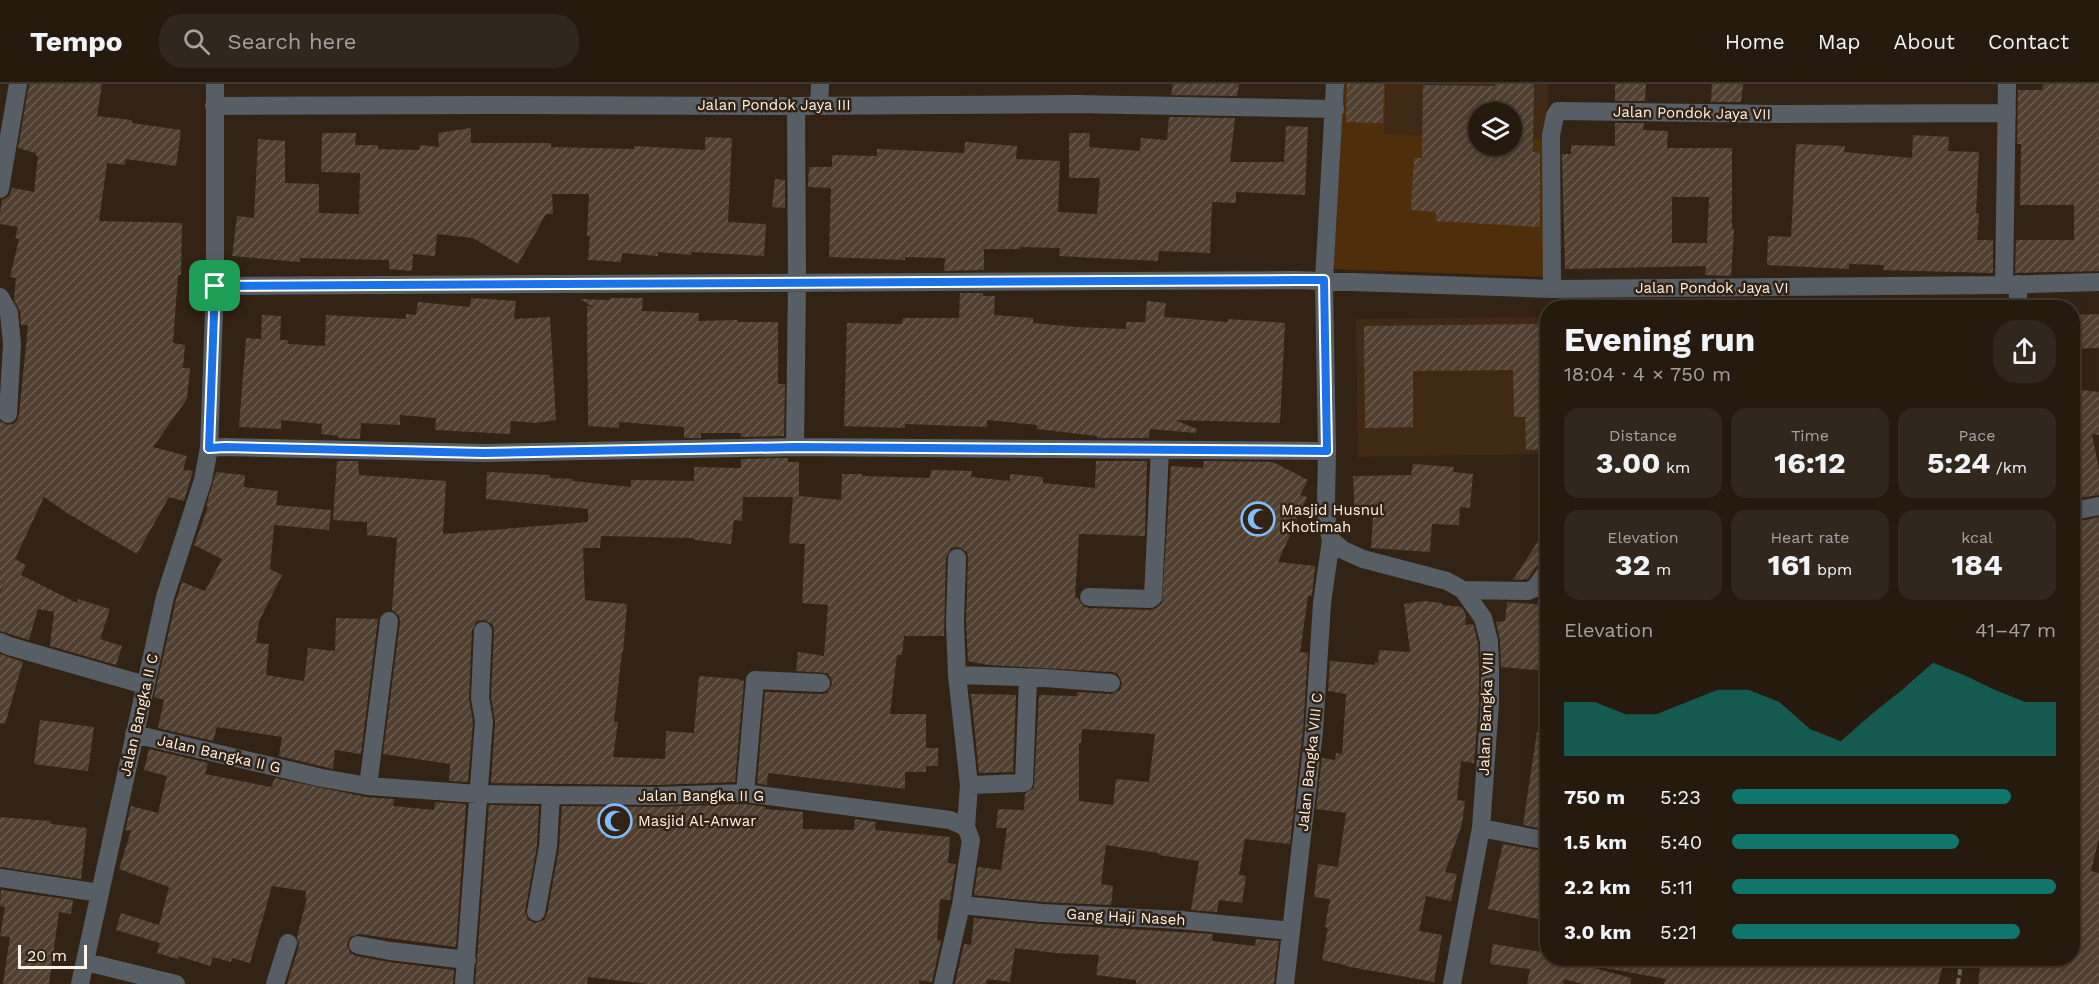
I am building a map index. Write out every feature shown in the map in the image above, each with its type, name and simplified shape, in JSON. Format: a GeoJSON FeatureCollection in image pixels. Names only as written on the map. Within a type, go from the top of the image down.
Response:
{"type":"FeatureCollection","features":[{"type":"Feature","properties":{"kind":"street"},"geometry":{"type":"LineString","coordinates":[[0,189],[18,84]]}},
{"type":"Feature","properties":{"kind":"street","name":"Jalan Bangka II C"},"geometry":{"type":"LineString","coordinates":[[80,984],[165,597],[203,480],[209,448],[215,286],[215,84]]}},
{"type":"Feature","properties":{"kind":"street"},"geometry":{"type":"LineString","coordinates":[[819,105],[820,84]]}},
{"type":"Feature","properties":{"kind":"street","name":"Jalan Bangka VIII C"},"geometry":{"type":"LineString","coordinates":[[1285,984],[1314,731],[1322,603],[1331,540],[1327,523],[1326,501],[1324,280],[1335,84]]}},
{"type":"Feature","properties":{"kind":"street"},"geometry":{"type":"LineString","coordinates":[[2007,84],[2011,284],[2016,300]]}},
{"type":"Feature","properties":{"kind":"street","name":"Jalan Pondok Jaya III"},"geometry":{"type":"LineString","coordinates":[[214,106],[1075,104],[1335,109]]}},
{"type":"Feature","properties":{"kind":"street"},"geometry":{"type":"LineString","coordinates":[[795,447],[796,106]]}},
{"type":"Feature","properties":{"kind":"street","name":"Jalan Pondok Jaya VII"},"geometry":{"type":"LineString","coordinates":[[1552,289],[1551,135],[1554,116],[1558,111],[1777,114],[2007,113]]}},
{"type":"Feature","properties":{"kind":"street","name":"Jalan Pondok Jaya VI"},"geometry":{"type":"LineString","coordinates":[[215,286],[1324,280],[1552,289],[2099,282]]}},
{"type":"Feature","properties":{"kind":"street"},"geometry":{"type":"LineString","coordinates":[[0,297],[9,313],[12,344],[8,414]]}},
{"type":"Feature","properties":{"kind":"street"},"geometry":{"type":"LineString","coordinates":[[209,448],[484,453],[795,447],[1327,451]]}},
{"type":"Feature","properties":{"kind":"street"},"geometry":{"type":"LineString","coordinates":[[1089,597],[1150,599],[1153,597],[1160,450]]}},
{"type":"Feature","properties":{"kind":"street"},"geometry":{"type":"LineString","coordinates":[[2080,510],[2099,506]]}},
{"type":"Feature","properties":{"kind":"street"},"geometry":{"type":"LineString","coordinates":[[1331,540],[1343,550],[1363,559],[1447,581],[1463,590],[1528,591],[1535,588],[1540,581]]}},
{"type":"Feature","properties":{"kind":"street"},"geometry":{"type":"LineString","coordinates":[[943,984],[961,905],[971,840],[966,827],[969,785],[957,675],[955,623],[957,558]]}},
{"type":"Feature","properties":{"kind":"street","name":"Jalan Bangka VIII"},"geometry":{"type":"LineString","coordinates":[[1452,984],[1481,828],[1490,703],[1489,641],[1483,618],[1463,590]]}},
{"type":"Feature","properties":{"kind":"street"},"geometry":{"type":"LineString","coordinates":[[368,786],[389,621]]}},
{"type":"Feature","properties":{"kind":"street"},"geometry":{"type":"LineString","coordinates":[[464,984],[484,721],[480,698],[483,631]]}},
{"type":"Feature","properties":{"kind":"street"},"geometry":{"type":"LineString","coordinates":[[0,642],[145,685]]}},
{"type":"Feature","properties":{"kind":"street"},"geometry":{"type":"LineString","coordinates":[[957,675],[1111,683]]}},
{"type":"Feature","properties":{"kind":"street"},"geometry":{"type":"LineString","coordinates":[[969,785],[1024,783],[1029,678]]}},
{"type":"Feature","properties":{"kind":"street"},"geometry":{"type":"LineString","coordinates":[[745,793],[755,680],[821,683]]}},
{"type":"Feature","properties":{"kind":"street","name":"Jalan Bangka II G"},"geometry":{"type":"LineString","coordinates":[[134,734],[322,778],[368,786],[478,794],[657,796],[745,793],[950,820],[966,827]]}},
{"type":"Feature","properties":{"kind":"street"},"geometry":{"type":"LineString","coordinates":[[536,912],[548,847],[551,795]]}},
{"type":"Feature","properties":{"kind":"street"},"geometry":{"type":"LineString","coordinates":[[1481,828],[1540,839]]}},
{"type":"Feature","properties":{"kind":"street"},"geometry":{"type":"LineString","coordinates":[[0,878],[100,893]]}},
{"type":"Feature","properties":{"kind":"street","name":"Gang Haji Naseh"},"geometry":{"type":"LineString","coordinates":[[961,905],[1181,920],[1292,931]]}},
{"type":"Feature","properties":{"kind":"street"},"geometry":{"type":"LineString","coordinates":[[276,984],[288,943]]}},
{"type":"Feature","properties":{"kind":"street"},"geometry":{"type":"LineString","coordinates":[[358,945],[467,960]]}},
{"type":"Feature","properties":{"kind":"street"},"geometry":{"type":"LineString","coordinates":[[86,962],[176,984]]}},
{"type":"Feature","properties":{"kind":"path"},"geometry":{"type":"LineString","coordinates":[[1958,984],[1961,966]]}},
{"type":"Feature","properties":{"kind":"shaded area"},"geometry":{"type":"Polygon","coordinates":[[[1344,84],[1386,84],[1384,134],[1468,137],[1468,156],[1522,156],[1522,138],[1547,139],[1548,277],[1333,269],[1344,84]]]}},
{"type":"Feature","properties":{"kind":"shaded area"},"geometry":{"type":"Polygon","coordinates":[[[1386,84],[1548,84],[1547,139],[1522,138],[1522,102],[1468,102],[1468,137],[1384,134],[1386,84]]]}},
{"type":"Feature","properties":{"kind":"shaded area"},"geometry":{"type":"Polygon","coordinates":[[[1540,317],[1540,454],[1358,457],[1356,319],[1540,317]]]}},
{"type":"Feature","properties":{"kind":"building"},"geometry":{"type":"Polygon","coordinates":[[[29,84],[102,84],[97,116],[132,120],[132,123],[181,130],[176,166],[126,159],[125,165],[107,163],[99,221],[182,223],[181,275],[178,275],[173,343],[185,345],[183,368],[190,368],[187,399],[153,447],[187,456],[183,470],[193,471],[184,501],[169,497],[137,554],[44,497],[15,559],[26,565],[21,575],[77,603],[78,599],[110,609],[100,639],[122,646],[116,665],[50,646],[54,612],[38,609],[29,640],[0,631],[0,593],[7,578],[0,591],[0,421],[7,425],[13,424],[19,415],[28,325],[21,325],[20,311],[14,300],[16,278],[10,277],[19,239],[15,238],[18,227],[0,224],[0,213],[2,200],[9,196],[12,188],[34,192],[38,156],[36,153],[18,148],[29,84]]]}},
{"type":"Feature","properties":{"kind":"building"},"geometry":{"type":"Polygon","coordinates":[[[1173,84],[1239,84],[1237,96],[1171,95],[1173,84]]]}},
{"type":"Feature","properties":{"kind":"building"},"geometry":{"type":"Polygon","coordinates":[[[1347,84],[1384,84],[1383,123],[1346,122],[1347,84]]]}},
{"type":"Feature","properties":{"kind":"building"},"geometry":{"type":"Polygon","coordinates":[[[1534,84],[1533,152],[1540,153],[1540,227],[1436,221],[1436,212],[1411,210],[1414,158],[1422,158],[1423,85],[1534,84]]]}},
{"type":"Feature","properties":{"kind":"building"},"geometry":{"type":"Polygon","coordinates":[[[1615,84],[1646,84],[1645,101],[1615,101],[1615,84]]]}},
{"type":"Feature","properties":{"kind":"building"},"geometry":{"type":"Polygon","coordinates":[[[1712,84],[1743,84],[1741,102],[1711,102],[1712,84]]]}},
{"type":"Feature","properties":{"kind":"building"},"geometry":{"type":"Polygon","coordinates":[[[2043,84],[2099,84],[2099,271],[2015,273],[2016,240],[2074,240],[2074,205],[2020,205],[2021,144],[2017,144],[2018,90],[2042,90],[2043,84]]]}},
{"type":"Feature","properties":{"kind":"building"},"geometry":{"type":"Polygon","coordinates":[[[1169,117],[1235,118],[1230,162],[1284,162],[1286,126],[1308,127],[1305,195],[1236,192],[1236,203],[1212,202],[1210,253],[1159,251],[1158,261],[1059,256],[1060,248],[984,249],[984,270],[944,271],[945,258],[905,257],[905,260],[829,257],[831,188],[808,187],[809,167],[832,167],[832,155],[877,156],[877,149],[964,153],[965,142],[1017,146],[1016,159],[1060,161],[1058,212],[1097,214],[1100,178],[1069,178],[1069,133],[1090,133],[1089,147],[1140,151],[1141,138],[1167,140],[1169,117]]]}},
{"type":"Feature","properties":{"kind":"building"},"geometry":{"type":"Polygon","coordinates":[[[1615,123],[1644,123],[1643,130],[1668,131],[1667,148],[1732,148],[1732,229],[1734,229],[1731,276],[1705,275],[1706,266],[1565,269],[1562,154],[1571,154],[1571,145],[1615,146],[1615,123]],[[1672,197],[1672,243],[1707,243],[1709,197],[1672,197]]]}},
{"type":"Feature","properties":{"kind":"building"},"geometry":{"type":"Polygon","coordinates":[[[471,128],[471,143],[551,143],[551,147],[634,149],[634,146],[705,150],[705,137],[732,138],[728,222],[766,224],[764,256],[658,252],[658,256],[622,253],[621,262],[588,260],[589,194],[552,194],[553,214],[546,214],[518,264],[473,238],[437,234],[435,256],[413,254],[412,271],[389,269],[389,260],[300,258],[300,262],[232,256],[237,216],[254,218],[258,139],[285,141],[285,183],[319,184],[319,213],[359,214],[360,173],[321,172],[322,133],[356,133],[355,145],[378,145],[378,149],[419,150],[420,145],[439,147],[438,133],[471,128]]]}},
{"type":"Feature","properties":{"kind":"building"},"geometry":{"type":"Polygon","coordinates":[[[1913,135],[1949,137],[1948,151],[1979,152],[1977,240],[1993,240],[1993,273],[1883,270],[1884,265],[1849,264],[1849,269],[1767,265],[1768,236],[1791,237],[1796,144],[1845,146],[1844,152],[1912,158],[1913,135]]]}},
{"type":"Feature","properties":{"kind":"building"},"geometry":{"type":"Polygon","coordinates":[[[775,179],[785,180],[785,208],[772,207],[775,179]]]}},
{"type":"Feature","properties":{"kind":"building"},"geometry":{"type":"Polygon","coordinates":[[[960,293],[983,293],[983,296],[995,296],[994,315],[1033,318],[1033,323],[1076,327],[1126,329],[1126,322],[1145,322],[1147,301],[1166,303],[1164,317],[1228,322],[1228,319],[1285,323],[1280,423],[1175,420],[1197,429],[1196,433],[1150,429],[1149,438],[1097,438],[1097,436],[1037,429],[1037,425],[987,420],[987,427],[905,424],[905,428],[844,426],[847,323],[902,324],[903,318],[959,318],[960,293]]]}},
{"type":"Feature","properties":{"kind":"building"},"geometry":{"type":"Polygon","coordinates":[[[471,298],[516,301],[514,319],[550,317],[556,420],[536,423],[511,421],[510,434],[435,430],[436,418],[400,415],[400,425],[361,423],[360,439],[338,438],[339,436],[321,434],[322,424],[281,420],[281,429],[239,427],[246,338],[261,339],[262,315],[281,316],[280,340],[288,340],[288,344],[325,346],[326,315],[406,319],[406,314],[416,315],[418,302],[470,307],[471,298]]]}},
{"type":"Feature","properties":{"kind":"building"},"geometry":{"type":"Polygon","coordinates":[[[610,298],[643,298],[642,311],[699,313],[698,321],[778,322],[778,384],[785,384],[784,436],[741,437],[741,433],[701,433],[701,438],[684,438],[684,427],[619,422],[619,428],[588,426],[587,306],[593,307],[580,299],[610,300],[610,298]]]}},
{"type":"Feature","properties":{"kind":"building"},"geometry":{"type":"Polygon","coordinates":[[[2099,314],[2099,348],[2080,349],[2080,315],[2099,314]]]}},
{"type":"Feature","properties":{"kind":"building"},"geometry":{"type":"Polygon","coordinates":[[[1540,324],[1540,449],[1526,450],[1525,417],[1514,417],[1513,370],[1413,371],[1413,427],[1365,428],[1364,326],[1540,324]]]}},
{"type":"Feature","properties":{"kind":"building"},"geometry":{"type":"Polygon","coordinates":[[[2080,390],[2099,392],[2099,435],[2092,434],[2099,469],[2099,495],[2080,498],[2080,390]]]}},
{"type":"Feature","properties":{"kind":"building"},"geometry":{"type":"Polygon","coordinates":[[[788,458],[788,462],[799,462],[799,496],[841,500],[842,474],[930,478],[931,470],[972,471],[971,477],[1010,481],[1010,474],[1043,477],[1043,483],[1095,488],[1096,461],[1147,461],[1145,536],[1079,534],[1075,597],[1083,606],[1089,608],[1150,610],[1162,603],[1171,466],[1203,468],[1204,461],[1273,462],[1308,480],[1300,495],[1307,497],[1278,562],[1315,566],[1312,596],[1308,596],[1300,652],[1308,653],[1303,730],[1290,844],[1245,839],[1239,875],[1246,876],[1242,903],[1219,900],[1217,912],[1191,910],[1199,861],[1106,845],[1101,884],[1113,886],[1111,905],[1043,902],[974,895],[978,867],[1001,870],[1007,828],[996,828],[998,809],[1024,810],[1025,794],[1034,788],[1039,695],[1077,696],[1077,692],[1111,694],[1120,690],[1122,683],[1118,674],[1112,672],[988,665],[968,661],[966,623],[968,558],[967,552],[958,547],[951,548],[946,558],[944,636],[904,636],[902,655],[897,655],[890,714],[926,714],[926,748],[938,748],[938,766],[926,766],[926,772],[905,772],[905,789],[768,773],[767,785],[757,783],[765,692],[821,694],[827,693],[832,684],[827,673],[796,671],[798,652],[824,656],[828,605],[802,603],[805,544],[789,543],[793,497],[743,497],[742,521],[734,520],[731,544],[694,540],[694,538],[601,536],[600,548],[583,548],[585,600],[627,604],[614,722],[618,722],[613,757],[665,759],[666,731],[694,733],[699,676],[737,679],[744,681],[735,782],[657,785],[491,783],[495,722],[491,697],[494,632],[493,625],[484,620],[477,621],[472,630],[469,698],[473,722],[468,782],[449,781],[450,764],[383,754],[400,622],[399,616],[392,610],[397,538],[367,535],[367,522],[333,520],[337,461],[358,461],[359,475],[446,481],[443,534],[588,522],[588,509],[486,499],[487,472],[550,475],[550,478],[631,487],[631,480],[694,481],[694,467],[741,468],[741,459],[788,458]],[[1082,729],[1081,743],[1079,743],[1079,801],[1113,805],[1116,779],[1149,782],[1155,734],[1082,729]]]}},
{"type":"Feature","properties":{"kind":"building"},"geometry":{"type":"Polygon","coordinates":[[[1413,464],[1454,467],[1453,472],[1473,474],[1470,508],[1460,507],[1459,525],[1432,524],[1430,552],[1371,548],[1373,516],[1355,517],[1353,476],[1411,475],[1413,464]]]}},
{"type":"Feature","properties":{"kind":"building"},"geometry":{"type":"Polygon","coordinates":[[[216,472],[245,475],[244,487],[278,491],[276,505],[331,510],[329,530],[274,525],[270,569],[282,575],[259,621],[256,643],[269,644],[266,675],[304,681],[308,648],[335,651],[336,618],[378,619],[361,754],[335,750],[333,769],[279,756],[282,737],[217,727],[213,741],[158,728],[164,700],[154,697],[182,582],[205,591],[222,559],[194,545],[208,507],[206,506],[216,472]]]}},
{"type":"Feature","properties":{"kind":"building"},"geometry":{"type":"Polygon","coordinates":[[[2099,517],[2099,838],[2091,871],[2099,873],[2099,984],[1978,984],[1980,966],[2080,966],[2080,521],[2099,517]]]}},
{"type":"Feature","properties":{"kind":"building"},"geometry":{"type":"Polygon","coordinates":[[[1540,538],[1540,563],[1528,579],[1513,580],[1540,538]]]}},
{"type":"Feature","properties":{"kind":"building"},"geometry":{"type":"Polygon","coordinates":[[[1425,601],[1461,607],[1466,614],[1465,625],[1473,624],[1478,643],[1479,669],[1479,703],[1474,763],[1461,761],[1457,800],[1465,801],[1462,824],[1445,872],[1457,874],[1451,901],[1426,896],[1419,931],[1442,935],[1434,982],[1322,960],[1330,899],[1314,897],[1318,864],[1338,867],[1346,813],[1316,809],[1322,758],[1335,760],[1336,753],[1342,754],[1346,694],[1328,691],[1330,661],[1375,665],[1375,662],[1378,663],[1379,650],[1410,652],[1404,604],[1425,601]]]}},
{"type":"Feature","properties":{"kind":"building"},"geometry":{"type":"Polygon","coordinates":[[[1507,602],[1540,604],[1540,670],[1501,667],[1500,640],[1496,622],[1505,621],[1507,602]]]}},
{"type":"Feature","properties":{"kind":"building"},"geometry":{"type":"Polygon","coordinates":[[[0,654],[23,662],[5,724],[0,723],[0,654]]]}},
{"type":"Feature","properties":{"kind":"building"},"geometry":{"type":"Polygon","coordinates":[[[971,694],[1016,695],[1013,772],[979,773],[971,694]]]}},
{"type":"Feature","properties":{"kind":"building"},"geometry":{"type":"Polygon","coordinates":[[[40,720],[94,727],[88,771],[34,764],[40,720]]]}},
{"type":"Feature","properties":{"kind":"building"},"geometry":{"type":"Polygon","coordinates":[[[1537,732],[1540,732],[1540,828],[1523,825],[1537,732]]]}},
{"type":"Feature","properties":{"kind":"building"},"geometry":{"type":"Polygon","coordinates":[[[149,749],[208,763],[205,774],[271,787],[275,778],[366,797],[394,799],[393,806],[434,810],[435,802],[466,804],[456,947],[359,934],[350,937],[347,944],[350,953],[356,956],[454,970],[453,984],[287,984],[299,946],[297,937],[307,898],[305,898],[306,891],[272,886],[250,963],[232,958],[231,962],[213,957],[210,966],[179,956],[178,959],[157,953],[160,943],[116,930],[121,913],[159,925],[169,887],[119,869],[131,831],[125,830],[131,806],[158,813],[167,776],[144,770],[149,749]]]}},
{"type":"Feature","properties":{"kind":"building"},"geometry":{"type":"Polygon","coordinates":[[[744,804],[765,807],[765,809],[803,812],[803,829],[854,830],[855,819],[876,822],[875,830],[950,837],[948,863],[956,864],[950,900],[940,899],[937,940],[941,941],[932,982],[919,980],[919,984],[648,984],[588,977],[587,984],[475,984],[489,805],[539,806],[537,846],[525,911],[528,920],[535,923],[544,920],[547,914],[559,849],[562,806],[657,807],[744,804]]]}},
{"type":"Feature","properties":{"kind":"building"},"geometry":{"type":"Polygon","coordinates":[[[0,817],[51,821],[51,824],[87,828],[81,879],[0,867],[0,817]]]}},
{"type":"Feature","properties":{"kind":"building"},"geometry":{"type":"Polygon","coordinates":[[[1503,844],[1540,851],[1540,919],[1488,909],[1503,844]]]}},
{"type":"Feature","properties":{"kind":"building"},"geometry":{"type":"Polygon","coordinates":[[[1,890],[73,900],[71,914],[59,912],[49,984],[3,984],[10,937],[0,936],[5,907],[0,906],[1,890]]]}},
{"type":"Feature","properties":{"kind":"building"},"geometry":{"type":"Polygon","coordinates":[[[974,918],[1213,934],[1212,941],[1255,946],[1256,939],[1279,941],[1274,984],[1136,984],[1136,980],[1096,975],[1099,955],[1015,948],[1010,982],[987,979],[986,984],[955,984],[964,944],[971,945],[974,918]]]}},
{"type":"Feature","properties":{"kind":"building"},"geometry":{"type":"Polygon","coordinates":[[[1493,944],[1540,952],[1540,966],[1587,966],[1631,978],[1630,984],[1582,984],[1564,979],[1563,984],[1527,984],[1530,969],[1490,964],[1493,944]]]}},
{"type":"Feature","properties":{"kind":"building"},"geometry":{"type":"Polygon","coordinates":[[[1605,966],[1943,966],[1938,984],[1664,984],[1666,979],[1605,968],[1605,966]]]}},
{"type":"Feature","properties":{"kind":"place","name":"Masjid Husnul Khotimah"},"geometry":{"type":"Point","coordinates":[1258,519]}},
{"type":"Feature","properties":{"kind":"place","name":"Masjid Al-Anwar"},"geometry":{"type":"Point","coordinates":[615,821]}},
{"type":"Feature","properties":{"kind":"route"},"geometry":{"type":"LineString","coordinates":[[1324,280],[1327,451],[795,447],[484,453],[209,448],[215,286],[237,284],[1324,280]]}}]}
